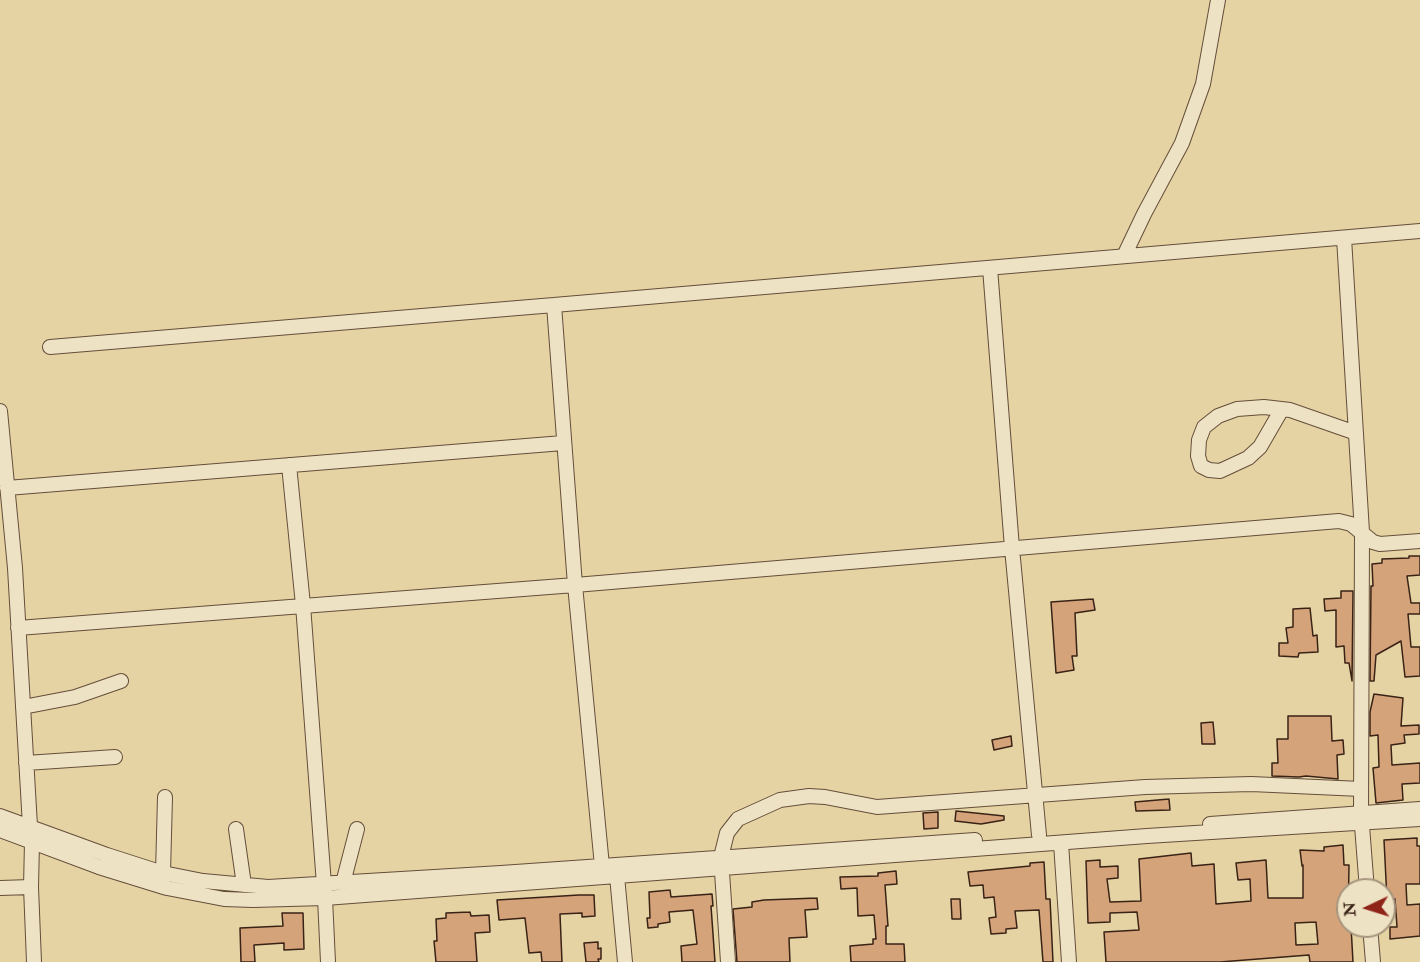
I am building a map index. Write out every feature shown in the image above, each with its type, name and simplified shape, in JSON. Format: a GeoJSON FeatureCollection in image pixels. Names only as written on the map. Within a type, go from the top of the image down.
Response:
{"type":"FeatureCollection","features":[{"type":"Feature","properties":{"kind":"street"},"geometry":{"type":"LineString","coordinates":[[1124,256],[1182,143],[1203,84],[1218,0]]}},
{"type":"Feature","properties":{"kind":"street"},"geometry":{"type":"LineString","coordinates":[[50,347],[1420,231]]}},
{"type":"Feature","properties":{"kind":"street"},"geometry":{"type":"LineString","coordinates":[[1344,238],[1362,532],[1361,789],[1366,878]]}},
{"type":"Feature","properties":{"kind":"street"},"geometry":{"type":"LineString","coordinates":[[990,268],[1012,548],[1039,835]]}},
{"type":"Feature","properties":{"kind":"street"},"geometry":{"type":"LineString","coordinates":[[554,305],[575,585],[602,866]]}},
{"type":"Feature","properties":{"kind":"street"},"geometry":{"type":"LineString","coordinates":[[1282,409],[1260,447],[1248,458],[1220,471],[1209,470],[1201,466],[1198,456],[1199,440],[1204,427],[1218,416],[1237,409],[1264,407],[1282,409],[1356,433]]}},
{"type":"Feature","properties":{"kind":"street"},"geometry":{"type":"LineString","coordinates":[[0,411],[18,628],[30,826]]}},
{"type":"Feature","properties":{"kind":"street"},"geometry":{"type":"LineString","coordinates":[[7,488],[563,443]]}},
{"type":"Feature","properties":{"kind":"street"},"geometry":{"type":"LineString","coordinates":[[289,465],[303,605],[328,962]]}},
{"type":"Feature","properties":{"kind":"street"},"geometry":{"type":"LineString","coordinates":[[18,628],[575,585],[1339,521],[1351,524],[1373,542],[1380,544],[1420,541]]}},
{"type":"Feature","properties":{"kind":"street"},"geometry":{"type":"LineString","coordinates":[[23,707],[75,697],[121,681]]}},
{"type":"Feature","properties":{"kind":"street"},"geometry":{"type":"LineString","coordinates":[[26,764],[115,757]]}},
{"type":"Feature","properties":{"kind":"street"},"geometry":{"type":"LineString","coordinates":[[728,962],[722,863],[727,832],[738,819],[780,800],[810,796],[825,797],[877,807],[1145,787],[1251,784],[1361,789]]}},
{"type":"Feature","properties":{"kind":"street"},"geometry":{"type":"LineString","coordinates":[[163,873],[165,797]]}},
{"type":"Feature","properties":{"kind":"street"},"geometry":{"type":"LineString","coordinates":[[0,816],[163,873],[244,885],[324,891],[344,883],[602,866],[722,863],[1061,843],[1362,818],[1420,809]]}},
{"type":"Feature","properties":{"kind":"street"},"geometry":{"type":"LineString","coordinates":[[0,830],[99,867],[167,888],[203,896],[253,900],[324,891],[617,876],[722,863],[1039,835],[1362,818],[1420,819]]}},
{"type":"Feature","properties":{"kind":"street"},"geometry":{"type":"LineString","coordinates":[[236,829],[244,885]]}},
{"type":"Feature","properties":{"kind":"street"},"geometry":{"type":"LineString","coordinates":[[344,883],[357,829]]}},
{"type":"Feature","properties":{"kind":"street"},"geometry":{"type":"LineString","coordinates":[[32,842],[34,962]]}},
{"type":"Feature","properties":{"kind":"street"},"geometry":{"type":"LineString","coordinates":[[1061,843],[1069,962]]}},
{"type":"Feature","properties":{"kind":"street"},"geometry":{"type":"LineString","coordinates":[[617,876],[624,962]]}},
{"type":"Feature","properties":{"kind":"street"},"geometry":{"type":"LineString","coordinates":[[0,888],[31,887]]}},
{"type":"Feature","properties":{"kind":"street"},"geometry":{"type":"LineString","coordinates":[[1371,938],[1373,962]]}},
{"type":"Feature","properties":{"kind":"building"},"geometry":{"type":"Polygon","coordinates":[[[1409,556],[1420,556],[1420,575],[1407,576],[1411,603],[1420,603],[1420,614],[1408,614],[1411,647],[1420,647],[1420,676],[1405,677],[1401,641],[1376,655],[1374,681],[1370,681],[1372,564],[1382,563],[1382,559],[1409,558],[1409,556]]]}},
{"type":"Feature","properties":{"kind":"building"},"geometry":{"type":"Polygon","coordinates":[[[1341,591],[1353,591],[1352,681],[1349,663],[1345,663],[1344,646],[1336,647],[1336,610],[1325,611],[1324,599],[1341,598],[1341,591]]]}},
{"type":"Feature","properties":{"kind":"building"},"geometry":{"type":"Polygon","coordinates":[[[1093,599],[1095,610],[1075,613],[1077,656],[1072,656],[1074,670],[1056,673],[1051,602],[1093,599]]]}},
{"type":"Feature","properties":{"kind":"building"},"geometry":{"type":"Polygon","coordinates":[[[1310,608],[1313,636],[1317,635],[1318,652],[1299,653],[1298,657],[1279,656],[1279,643],[1288,643],[1286,628],[1293,627],[1293,609],[1310,608]]]}},
{"type":"Feature","properties":{"kind":"building"},"geometry":{"type":"Polygon","coordinates":[[[1374,694],[1403,698],[1401,726],[1419,725],[1419,734],[1404,735],[1405,743],[1391,745],[1392,765],[1420,763],[1420,783],[1402,784],[1403,800],[1376,803],[1373,768],[1379,767],[1378,735],[1370,736],[1370,712],[1374,694]]]}},
{"type":"Feature","properties":{"kind":"building"},"geometry":{"type":"Polygon","coordinates":[[[1288,716],[1331,716],[1332,741],[1343,740],[1344,754],[1337,755],[1338,779],[1272,776],[1272,763],[1278,763],[1277,739],[1288,739],[1288,716]]]}},
{"type":"Feature","properties":{"kind":"building"},"geometry":{"type":"Polygon","coordinates":[[[1213,722],[1215,744],[1202,744],[1201,723],[1213,722]]]}},
{"type":"Feature","properties":{"kind":"building"},"geometry":{"type":"Polygon","coordinates":[[[1011,736],[1012,746],[994,750],[992,740],[1011,736]]]}},
{"type":"Feature","properties":{"kind":"building"},"geometry":{"type":"Polygon","coordinates":[[[1169,799],[1170,810],[1136,811],[1135,802],[1169,799]]]}},
{"type":"Feature","properties":{"kind":"building"},"geometry":{"type":"Polygon","coordinates":[[[956,811],[1004,816],[1004,820],[981,824],[955,821],[956,811]]]}},
{"type":"Feature","properties":{"kind":"building"},"geometry":{"type":"Polygon","coordinates":[[[938,812],[938,828],[924,829],[923,813],[938,812]]]}},
{"type":"Feature","properties":{"kind":"building"},"geometry":{"type":"Polygon","coordinates":[[[1417,838],[1417,846],[1420,846],[1420,884],[1406,884],[1407,905],[1420,904],[1420,936],[1390,939],[1396,938],[1396,878],[1386,878],[1384,840],[1417,838]]]}},
{"type":"Feature","properties":{"kind":"building"},"geometry":{"type":"Polygon","coordinates":[[[1343,845],[1344,865],[1349,865],[1349,878],[1336,878],[1336,938],[1352,938],[1353,962],[1310,962],[1309,955],[1220,962],[1106,962],[1104,932],[1139,930],[1137,912],[1110,913],[1110,922],[1088,923],[1086,861],[1100,860],[1100,867],[1118,866],[1118,878],[1107,879],[1110,902],[1141,901],[1139,859],[1191,853],[1192,866],[1214,864],[1216,904],[1251,901],[1250,879],[1238,880],[1236,863],[1266,860],[1268,898],[1303,898],[1303,865],[1300,850],[1324,851],[1324,847],[1343,845]],[[1316,922],[1295,923],[1296,945],[1318,944],[1316,922]]]}},
{"type":"Feature","properties":{"kind":"building"},"geometry":{"type":"Polygon","coordinates":[[[1044,862],[1046,899],[1050,899],[1053,962],[1043,962],[1039,910],[1015,911],[1017,928],[1006,929],[1006,933],[991,934],[989,918],[996,917],[994,897],[984,898],[983,885],[970,886],[968,872],[1030,866],[1030,863],[1044,862]]]}},
{"type":"Feature","properties":{"kind":"building"},"geometry":{"type":"Polygon","coordinates":[[[896,871],[897,884],[885,885],[888,926],[886,926],[886,944],[904,944],[905,962],[851,962],[850,946],[873,944],[873,939],[876,939],[874,915],[858,916],[857,888],[841,889],[840,877],[878,876],[878,873],[896,871]]]}},
{"type":"Feature","properties":{"kind":"building"},"geometry":{"type":"Polygon","coordinates":[[[670,890],[671,897],[712,894],[715,962],[682,962],[681,946],[697,944],[693,910],[669,912],[670,922],[648,928],[649,892],[670,890]]]}},
{"type":"Feature","properties":{"kind":"building"},"geometry":{"type":"Polygon","coordinates":[[[594,895],[595,916],[582,917],[582,913],[560,914],[562,962],[542,962],[541,952],[529,953],[525,918],[499,920],[497,900],[594,895]]]}},
{"type":"Feature","properties":{"kind":"building"},"geometry":{"type":"Polygon","coordinates":[[[817,898],[818,909],[805,910],[807,937],[789,938],[790,962],[737,962],[733,909],[752,907],[752,902],[764,900],[817,898]]]}},
{"type":"Feature","properties":{"kind":"building"},"geometry":{"type":"Polygon","coordinates":[[[951,899],[960,899],[961,919],[952,919],[951,899]]]}},
{"type":"Feature","properties":{"kind":"building"},"geometry":{"type":"Polygon","coordinates":[[[470,912],[471,916],[489,915],[490,932],[475,933],[477,962],[436,962],[434,941],[437,941],[436,919],[446,918],[446,913],[470,912]]]}},
{"type":"Feature","properties":{"kind":"building"},"geometry":{"type":"Polygon","coordinates":[[[282,913],[303,913],[304,949],[284,950],[284,943],[254,945],[255,962],[241,962],[240,928],[283,926],[282,913]]]}},
{"type":"Feature","properties":{"kind":"building"},"geometry":{"type":"Polygon","coordinates":[[[598,942],[598,949],[601,948],[601,959],[598,959],[599,962],[586,962],[584,943],[598,942]]]}}]}
